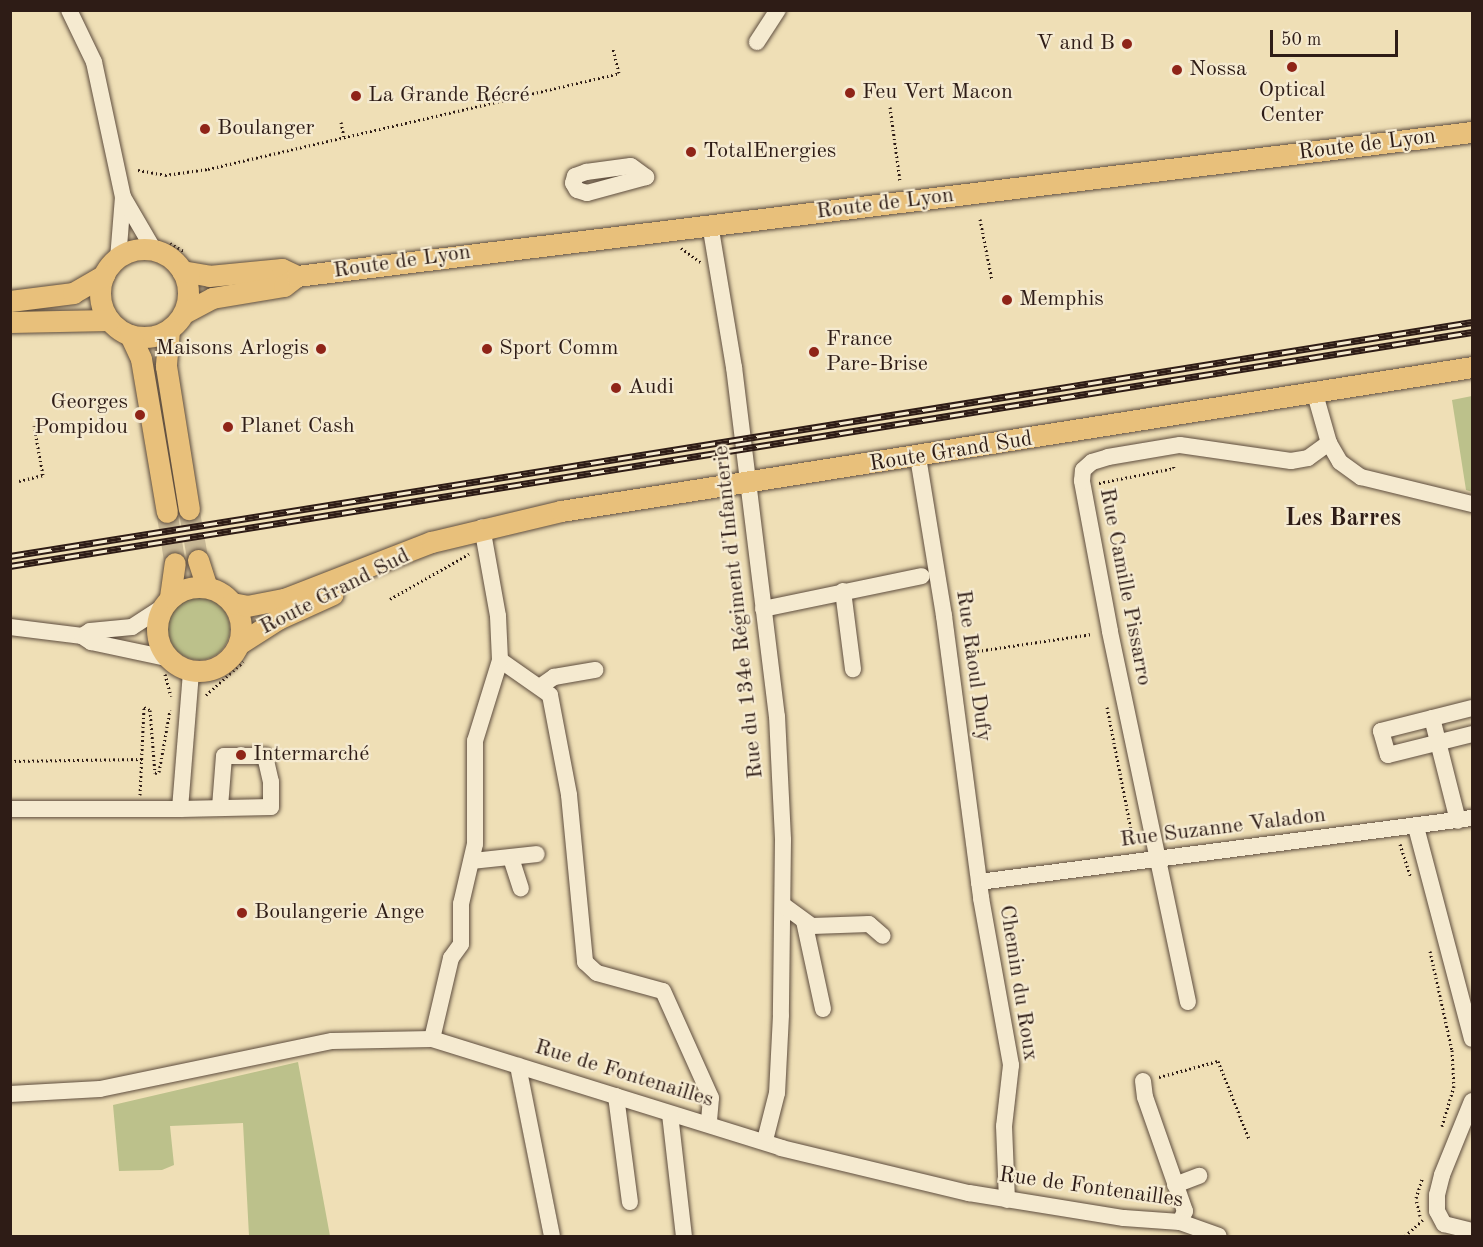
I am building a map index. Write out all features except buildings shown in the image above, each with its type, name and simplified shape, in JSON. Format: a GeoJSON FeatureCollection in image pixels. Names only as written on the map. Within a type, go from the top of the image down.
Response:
{"type":"FeatureCollection","features":[{"type":"Feature","properties":{"kind":"main road","name":"Route de Lyon"},"geometry":{"type":"LineString","coordinates":[[184,313],[212,298],[284,286],[297,276],[1473,132]]}},
{"type":"Feature","properties":{"kind":"main road"},"geometry":{"type":"LineString","coordinates":[[10,301],[73,292],[104,276],[118,259],[135,250],[161,245],[171,258],[188,264],[188,292],[184,313],[169,330],[148,338],[130,335],[109,320],[100,292],[104,276]]}},
{"type":"Feature","properties":{"kind":"main road","name":"Route de Lyon"},"geometry":{"type":"LineString","coordinates":[[188,264],[209,276],[282,269],[297,276]]}},
{"type":"Feature","properties":{"kind":"main road"},"geometry":{"type":"LineString","coordinates":[[10,322],[109,320]]}},
{"type":"Feature","properties":{"kind":"main road"},"geometry":{"type":"LineString","coordinates":[[169,330],[166,366],[189,508]]}},
{"type":"Feature","properties":{"kind":"main road"},"geometry":{"type":"LineString","coordinates":[[130,335],[141,359],[167,512]]}},
{"type":"Feature","properties":{"kind":"main road","name":"Route Grand Sud"},"geometry":{"type":"LineString","coordinates":[[232,603],[247,606],[284,599],[431,542],[483,536],[561,511],[918,457],[1473,367]]}},
{"type":"Feature","properties":{"kind":"main road","name":"Route Grand Sud"},"geometry":{"type":"LineString","coordinates":[[243,649],[278,619],[431,542]]}},
{"type":"Feature","properties":{"kind":"main road"},"geometry":{"type":"LineString","coordinates":[[176,563],[157,633],[164,664],[191,672],[221,666],[243,649],[240,621],[232,603],[207,587],[198,560]]}},
{"type":"Feature","properties":{"kind":"main road"},"geometry":{"type":"LineString","coordinates":[[165,603],[181,590],[207,587]]}},
{"type":"Feature","properties":{"kind":"street"},"geometry":{"type":"LineString","coordinates":[[69,10],[94,62],[123,197],[141,233],[161,245]]}},
{"type":"Feature","properties":{"kind":"street"},"geometry":{"type":"LineString","coordinates":[[757,42],[778,10]]}},
{"type":"Feature","properties":{"kind":"street"},"geometry":{"type":"LineString","coordinates":[[118,259],[123,197]]}},
{"type":"Feature","properties":{"kind":"street","name":"Rue du 134e Régiment d'Infanterie"},"geometry":{"type":"LineString","coordinates":[[710,224],[735,367],[777,716],[783,905],[777,1093],[765,1140]]}},
{"type":"Feature","properties":{"kind":"street"},"geometry":{"type":"LineString","coordinates":[[1315,394],[1329,443],[1340,462],[1361,477],[1473,504]]}},
{"type":"Feature","properties":{"kind":"street","name":"Rue Camille Pissarro"},"geometry":{"type":"LineString","coordinates":[[1188,1002],[1110,631],[1082,481],[1086,466],[1108,457],[1180,445],[1291,461],[1308,458],[1329,443]]}},
{"type":"Feature","properties":{"kind":"street","name":"Rue Raoul Dufy"},"geometry":{"type":"LineString","coordinates":[[918,457],[949,655],[979,882]]}},
{"type":"Feature","properties":{"kind":"street"},"geometry":{"type":"LineString","coordinates":[[432,1039],[450,958],[461,945],[461,904],[472,861],[475,741],[500,660],[498,616],[483,536]]}},
{"type":"Feature","properties":{"kind":"street"},"geometry":{"type":"LineString","coordinates":[[763,609],[922,576]]}},
{"type":"Feature","properties":{"kind":"street"},"geometry":{"type":"LineString","coordinates":[[843,591],[853,669]]}},
{"type":"Feature","properties":{"kind":"street"},"geometry":{"type":"LineString","coordinates":[[82,636],[90,631],[132,627],[165,603]]}},
{"type":"Feature","properties":{"kind":"street"},"geometry":{"type":"LineString","coordinates":[[10,627],[82,636],[98,644],[164,664]]}},
{"type":"Feature","properties":{"kind":"street"},"geometry":{"type":"LineString","coordinates":[[500,660],[550,694],[569,795],[585,962],[597,973],[663,991],[711,1098],[709,1122]]}},
{"type":"Feature","properties":{"kind":"street"},"geometry":{"type":"LineString","coordinates":[[541,686],[554,677],[595,670]]}},
{"type":"Feature","properties":{"kind":"street"},"geometry":{"type":"LineString","coordinates":[[180,809],[191,672]]}},
{"type":"Feature","properties":{"kind":"street"},"geometry":{"type":"LineString","coordinates":[[1473,708],[1381,731],[1388,756],[1473,734]]}},
{"type":"Feature","properties":{"kind":"street"},"geometry":{"type":"LineString","coordinates":[[1432,718],[1438,743],[1465,820]]}},
{"type":"Feature","properties":{"kind":"street"},"geometry":{"type":"LineString","coordinates":[[10,809],[220,807]]}},
{"type":"Feature","properties":{"kind":"street","name":"Rue Suzanne Valadon"},"geometry":{"type":"LineString","coordinates":[[979,882],[1465,820]]}},
{"type":"Feature","properties":{"kind":"street"},"geometry":{"type":"LineString","coordinates":[[1416,827],[1473,1039]]}},
{"type":"Feature","properties":{"kind":"street"},"geometry":{"type":"LineString","coordinates":[[472,861],[537,854]]}},
{"type":"Feature","properties":{"kind":"street"},"geometry":{"type":"LineString","coordinates":[[511,858],[521,888]]}},
{"type":"Feature","properties":{"kind":"street","name":"Chemin du Roux"},"geometry":{"type":"LineString","coordinates":[[979,882],[1011,1065],[1004,1126],[1007,1200]]}},
{"type":"Feature","properties":{"kind":"street"},"geometry":{"type":"LineString","coordinates":[[783,905],[812,926],[869,924],[883,936]]}},
{"type":"Feature","properties":{"kind":"street"},"geometry":{"type":"LineString","coordinates":[[804,921],[823,1009]]}},
{"type":"Feature","properties":{"kind":"street","name":"Rue de Fontenailles"},"geometry":{"type":"LineString","coordinates":[[10,1094],[100,1089],[332,1041],[432,1039],[670,1114],[709,1122],[903,1178],[1007,1200],[1180,1222],[1219,1236]]}},
{"type":"Feature","properties":{"kind":"street"},"geometry":{"type":"LineString","coordinates":[[518,1066],[552,1236]]}},
{"type":"Feature","properties":{"kind":"street"},"geometry":{"type":"LineString","coordinates":[[1143,1081],[1144,1097],[1185,1210],[1180,1222]]}},
{"type":"Feature","properties":{"kind":"street"},"geometry":{"type":"LineString","coordinates":[[616,1096],[630,1202]]}},
{"type":"Feature","properties":{"kind":"street"},"geometry":{"type":"LineString","coordinates":[[1473,1101],[1442,1175],[1437,1211],[1444,1224],[1453,1229],[1473,1231]]}},
{"type":"Feature","properties":{"kind":"street"},"geometry":{"type":"LineString","coordinates":[[670,1114],[684,1236]]}},
{"type":"Feature","properties":{"kind":"street"},"geometry":{"type":"LineString","coordinates":[[1175,1185],[1199,1176]]}},
{"type":"Feature","properties":{"kind":"path"},"geometry":{"type":"LineString","coordinates":[[138,170],[165,175],[208,169],[619,73],[613,49]]}},
{"type":"Feature","properties":{"kind":"path"},"geometry":{"type":"LineString","coordinates":[[890,107],[900,181]]}},
{"type":"Feature","properties":{"kind":"path"},"geometry":{"type":"LineString","coordinates":[[341,122],[344,137]]}},
{"type":"Feature","properties":{"kind":"path"},"geometry":{"type":"LineString","coordinates":[[980,219],[992,280]]}},
{"type":"Feature","properties":{"kind":"path"},"geometry":{"type":"LineString","coordinates":[[161,245],[188,264]]}},
{"type":"Feature","properties":{"kind":"path"},"geometry":{"type":"LineString","coordinates":[[670,250],[681,248],[720,280]]}},
{"type":"Feature","properties":{"kind":"path"},"geometry":{"type":"LineString","coordinates":[[19,481],[44,475],[34,426]]}},
{"type":"Feature","properties":{"kind":"path"},"geometry":{"type":"LineString","coordinates":[[390,599],[483,536]]}},
{"type":"Feature","properties":{"kind":"path"},"geometry":{"type":"LineString","coordinates":[[949,655],[1110,631]]}},
{"type":"Feature","properties":{"kind":"path"},"geometry":{"type":"LineString","coordinates":[[203,704],[211,687],[238,668],[243,649]]}},
{"type":"Feature","properties":{"kind":"path"},"geometry":{"type":"LineString","coordinates":[[128,796],[140,795],[144,707],[147,705],[153,769],[159,772],[167,715],[171,709],[170,684],[164,664]]}},
{"type":"Feature","properties":{"kind":"path"},"geometry":{"type":"LineString","coordinates":[[10,760],[142,759]]}},
{"type":"Feature","properties":{"kind":"path"},"geometry":{"type":"LineString","coordinates":[[1396,829],[1413,885]]}},
{"type":"Feature","properties":{"kind":"path"},"geometry":{"type":"LineString","coordinates":[[1427,940],[1452,1050],[1454,1086],[1438,1136]]}},
{"type":"Feature","properties":{"kind":"path"},"geometry":{"type":"LineString","coordinates":[[1143,1081],[1218,1061],[1249,1139]]}},
{"type":"Feature","properties":{"kind":"path"},"geometry":{"type":"LineString","coordinates":[[1425,1226],[1416,1198],[1427,1167]]}},
{"type":"Feature","properties":{"kind":"path"},"geometry":{"type":"LineString","coordinates":[[1405,1236],[1437,1211]]}},
{"type":"Feature","properties":{"kind":"green space"},"geometry":{"type":"Polygon","coordinates":[[[1472,396],[1472,492],[1466,490],[1452,400],[1472,396]]]}},
{"type":"Feature","properties":{"kind":"green space"},"geometry":{"type":"Polygon","coordinates":[[[193,598],[205,598],[221,607],[228,617],[230,629],[228,641],[221,651],[205,660],[193,660],[182,655],[173,646],[168,635],[168,623],[173,612],[182,603],[193,598]]]}},
{"type":"Feature","properties":{"kind":"green space"},"geometry":{"type":"Polygon","coordinates":[[[298,1062],[330,1236],[249,1236],[243,1123],[170,1126],[174,1165],[162,1170],[119,1171],[113,1105],[298,1062]]]}},
{"type":"Feature","properties":{"kind":"tunnel"},"geometry":{"type":"LineString","coordinates":[[189,509],[198,560]]}},
{"type":"Feature","properties":{"kind":"tunnel"},"geometry":{"type":"LineString","coordinates":[[167,512],[175,563]]}},
{"type":"Feature","properties":{"kind":"railway"},"geometry":{"type":"LineString","coordinates":[[10,556],[1472,322]]}},
{"type":"Feature","properties":{"kind":"railway"},"geometry":{"type":"LineString","coordinates":[[10,566],[1472,332]]}},
{"type":"Feature","properties":{"kind":"place","name":"V and B"},"geometry":{"type":"Point","coordinates":[1127,44]}},
{"type":"Feature","properties":{"kind":"place","name":"Optical Center"},"geometry":{"type":"Point","coordinates":[1292,67]}},
{"type":"Feature","properties":{"kind":"place","name":"Nossa"},"geometry":{"type":"Point","coordinates":[1177,70]}},
{"type":"Feature","properties":{"kind":"place","name":"Feu Vert Macon"},"geometry":{"type":"Point","coordinates":[850,93]}},
{"type":"Feature","properties":{"kind":"place","name":"La Grande Récré"},"geometry":{"type":"Point","coordinates":[356,96]}},
{"type":"Feature","properties":{"kind":"place","name":"Boulanger"},"geometry":{"type":"Point","coordinates":[205,129]}},
{"type":"Feature","properties":{"kind":"place","name":"TotalEnergies"},"geometry":{"type":"Point","coordinates":[691,152]}},
{"type":"Feature","properties":{"kind":"place","name":"Memphis"},"geometry":{"type":"Point","coordinates":[1007,300]}},
{"type":"Feature","properties":{"kind":"place","name":"Maisons Arlogis"},"geometry":{"type":"Point","coordinates":[321,349]}},
{"type":"Feature","properties":{"kind":"place","name":"Sport Comm"},"geometry":{"type":"Point","coordinates":[487,349]}},
{"type":"Feature","properties":{"kind":"place","name":"France Pare-Brise"},"geometry":{"type":"Point","coordinates":[814,352]}},
{"type":"Feature","properties":{"kind":"place","name":"Audi"},"geometry":{"type":"Point","coordinates":[616,388]}},
{"type":"Feature","properties":{"kind":"place","name":"Georges Pompidou"},"geometry":{"type":"Point","coordinates":[140,415]}},
{"type":"Feature","properties":{"kind":"place","name":"Planet Cash"},"geometry":{"type":"Point","coordinates":[228,427]}},
{"type":"Feature","properties":{"kind":"place","name":"Intermarché"},"geometry":{"type":"Point","coordinates":[241,755]}},
{"type":"Feature","properties":{"kind":"place","name":"Boulangerie Ange"},"geometry":{"type":"Point","coordinates":[242,913]}},
{"type":"Feature","properties":{"kind":"district","name":"Les Barres"},"geometry":{"type":"Point","coordinates":[1343,520]}}]}
